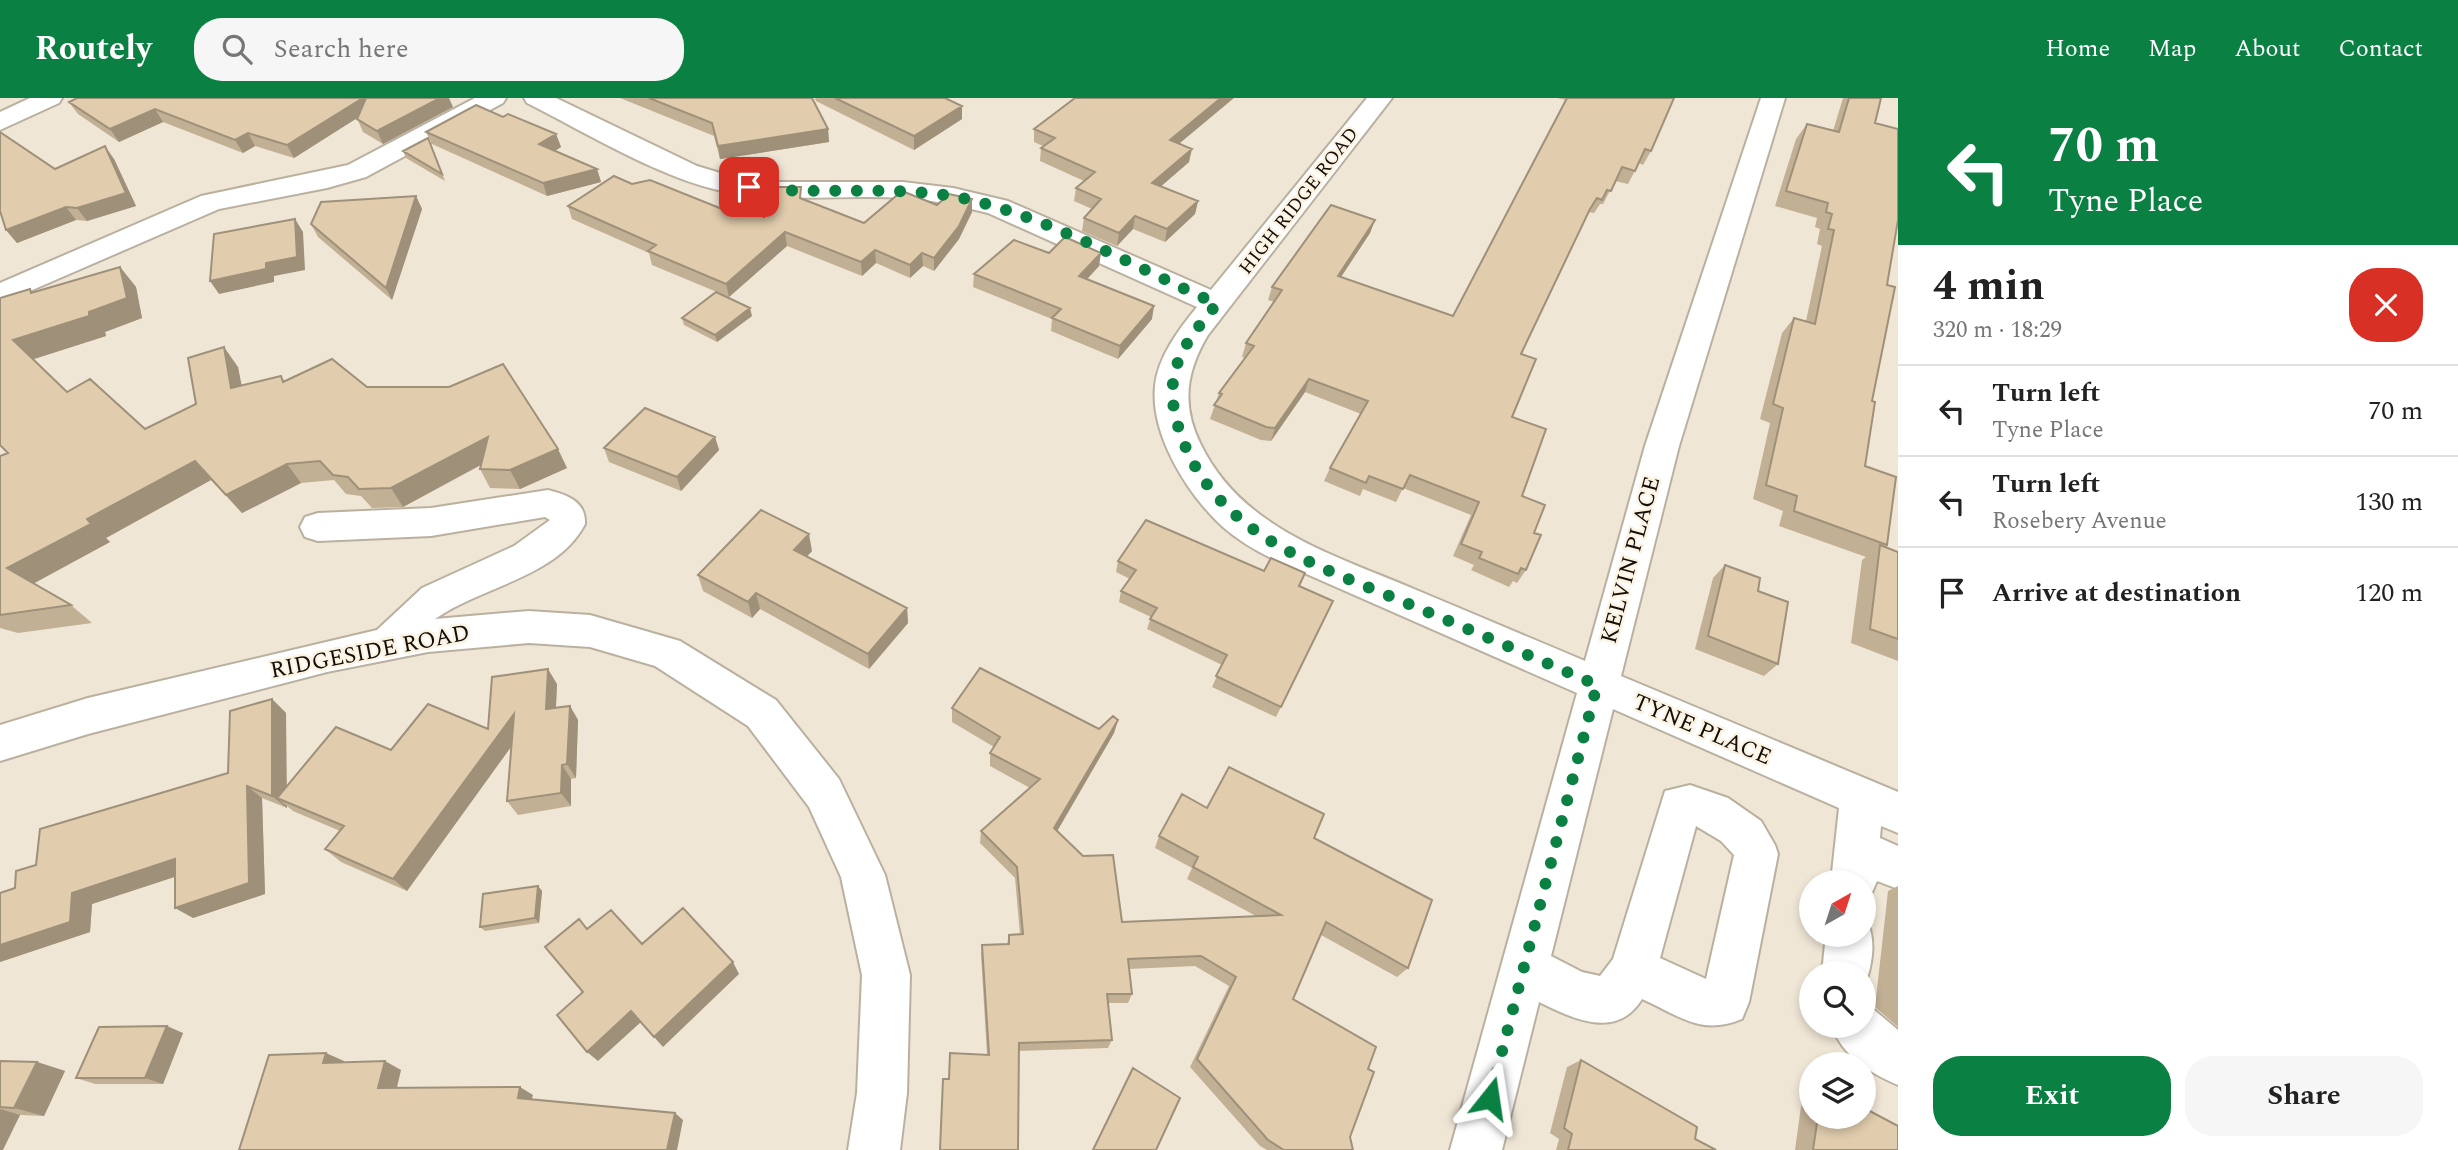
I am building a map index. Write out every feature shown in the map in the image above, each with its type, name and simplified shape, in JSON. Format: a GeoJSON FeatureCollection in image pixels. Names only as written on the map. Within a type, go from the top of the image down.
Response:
{"type":"FeatureCollection","features":[{"type":"Feature","properties":{"kind":"street"},"geometry":{"type":"LineString","coordinates":[[0,122],[50,98]]}},
{"type":"Feature","properties":{"kind":"street"},"geometry":{"type":"LineString","coordinates":[[0,294],[211,202],[327,180],[357,171],[494,98]]}},
{"type":"Feature","properties":{"kind":"street"},"geometry":{"type":"LineString","coordinates":[[536,98],[688,172],[727,184],[771,190],[903,190],[953,196],[999,207],[1217,304]]}},
{"type":"Feature","properties":{"kind":"street","name":"HIGH RIDGE ROAD"},"geometry":{"type":"LineString","coordinates":[[1217,304],[1380,98]]}},
{"type":"Feature","properties":{"kind":"street","name":"KELVIN PLACE"},"geometry":{"type":"LineString","coordinates":[[1476,1150],[1662,446],[1773,98]]}},
{"type":"Feature","properties":{"kind":"street","name":"TYNE PLACE"},"geometry":{"type":"LineString","coordinates":[[1217,304],[1196,329],[1178,358],[1170,389],[1190,458],[1212,492],[1235,518],[1274,544],[1312,561],[1880,805]]}},
{"type":"Feature","properties":{"kind":"street"},"geometry":{"type":"LineString","coordinates":[[318,527],[431,522],[548,503],[565,511],[568,519],[566,527],[544,548],[435,599],[421,609],[388,644]]}},
{"type":"Feature","properties":{"kind":"street","name":"RIDGESIDE ROAD"},"geometry":{"type":"LineString","coordinates":[[0,743],[88,716],[428,636],[529,627],[590,631],[666,653],[704,674],[762,713],[824,793],[863,875],[886,975],[882,1093],[874,1150]]}},
{"type":"Feature","properties":{"kind":"street"},"geometry":{"type":"LineString","coordinates":[[1880,805],[1856,866],[1898,868]]}},
{"type":"Feature","properties":{"kind":"street"},"geometry":{"type":"LineString","coordinates":[[1524,967],[1581,996],[1598,1001],[1608,1000],[1619,992],[1633,970]]}},
{"type":"Feature","properties":{"kind":"street"},"geometry":{"type":"LineString","coordinates":[[1868,1038],[1898,1060]]}},
{"type":"Feature","properties":{"kind":"building"},"geometry":{"type":"Polygon","coordinates":[[[77,98],[363,98],[287,145],[248,133],[235,140],[155,109],[110,129],[69,102],[77,98]]]}},
{"type":"Feature","properties":{"kind":"building"},"geometry":{"type":"Polygon","coordinates":[[[366,98],[440,98],[377,131],[357,119],[366,98]]]}},
{"type":"Feature","properties":{"kind":"building"},"geometry":{"type":"Polygon","coordinates":[[[649,98],[812,98],[828,129],[718,146],[712,123],[649,98]]]}},
{"type":"Feature","properties":{"kind":"building"},"geometry":{"type":"Polygon","coordinates":[[[835,98],[945,98],[962,106],[914,136],[835,98]]]}},
{"type":"Feature","properties":{"kind":"building"},"geometry":{"type":"Polygon","coordinates":[[[1075,98],[1221,98],[1170,140],[1192,149],[1152,183],[1198,201],[1167,229],[1135,216],[1119,233],[1084,218],[1101,199],[1076,188],[1095,172],[1041,148],[1055,138],[1034,129],[1075,98]]]}},
{"type":"Feature","properties":{"kind":"building"},"geometry":{"type":"Polygon","coordinates":[[[1567,98],[1674,98],[1651,151],[1645,149],[1635,171],[1622,167],[1611,191],[1607,190],[1602,200],[1597,198],[1590,209],[1521,354],[1536,359],[1512,417],[1546,429],[1522,496],[1545,505],[1534,533],[1541,535],[1526,570],[1521,568],[1518,574],[1479,558],[1482,552],[1461,544],[1479,502],[1410,475],[1403,489],[1369,476],[1366,483],[1330,468],[1368,401],[1309,379],[1275,428],[1266,427],[1214,405],[1222,394],[1219,393],[1254,346],[1246,343],[1282,290],[1272,287],[1331,205],[1375,220],[1338,276],[1453,316],[1567,98]]]}},
{"type":"Feature","properties":{"kind":"building"},"geometry":{"type":"Polygon","coordinates":[[[1849,98],[1881,98],[1875,123],[1898,129],[1898,220],[1887,285],[1895,287],[1872,401],[1875,402],[1865,466],[1896,477],[1887,545],[1794,511],[1797,496],[1766,485],[1783,408],[1773,404],[1794,318],[1815,324],[1834,230],[1828,229],[1832,214],[1826,212],[1828,203],[1786,191],[1807,124],[1839,132],[1849,98]]]}},
{"type":"Feature","properties":{"kind":"building"},"geometry":{"type":"Polygon","coordinates":[[[476,105],[503,117],[508,114],[556,134],[539,144],[597,169],[543,183],[426,132],[476,105]]]}},
{"type":"Feature","properties":{"kind":"building"},"geometry":{"type":"Polygon","coordinates":[[[0,132],[55,169],[105,146],[126,193],[77,208],[66,207],[6,230],[0,211],[0,132]]]}},
{"type":"Feature","properties":{"kind":"building"},"geometry":{"type":"Polygon","coordinates":[[[428,138],[442,174],[403,151],[428,138]]]}},
{"type":"Feature","properties":{"kind":"building"},"geometry":{"type":"Polygon","coordinates":[[[614,176],[632,184],[650,180],[737,215],[734,205],[764,217],[769,187],[801,187],[800,198],[864,223],[902,191],[937,205],[949,194],[972,199],[959,226],[934,258],[922,253],[910,265],[875,250],[861,262],[785,232],[726,284],[648,251],[656,245],[568,206],[614,176]]]}},
{"type":"Feature","properties":{"kind":"building"},"geometry":{"type":"Polygon","coordinates":[[[416,196],[386,288],[311,224],[321,202],[416,196]]]}},
{"type":"Feature","properties":{"kind":"building"},"geometry":{"type":"Polygon","coordinates":[[[295,219],[297,257],[266,263],[266,269],[210,281],[214,234],[295,219]]]}},
{"type":"Feature","properties":{"kind":"building"},"geometry":{"type":"Polygon","coordinates":[[[1065,237],[1101,253],[1079,276],[1154,306],[1120,346],[1052,318],[1061,309],[974,274],[1014,240],[1049,253],[1065,237]]]}},
{"type":"Feature","properties":{"kind":"building"},"geometry":{"type":"Polygon","coordinates":[[[120,267],[127,298],[89,312],[89,316],[13,340],[67,392],[90,379],[145,429],[196,404],[188,358],[224,347],[231,388],[281,376],[283,382],[332,359],[367,387],[449,387],[503,364],[558,449],[510,470],[480,469],[488,437],[391,488],[359,489],[348,477],[333,475],[320,461],[287,464],[226,495],[195,461],[87,519],[91,524],[7,568],[71,605],[0,615],[0,456],[8,453],[0,445],[0,298],[30,289],[31,293],[120,267]]]}},
{"type":"Feature","properties":{"kind":"building"},"geometry":{"type":"Polygon","coordinates":[[[716,292],[750,308],[715,335],[682,318],[716,292]]]}},
{"type":"Feature","properties":{"kind":"building"},"geometry":{"type":"Polygon","coordinates":[[[645,408],[715,437],[677,477],[604,448],[645,408]]]}},
{"type":"Feature","properties":{"kind":"building"},"geometry":{"type":"Polygon","coordinates":[[[761,510],[809,534],[794,550],[907,608],[868,654],[756,593],[748,602],[698,575],[761,510]]]}},
{"type":"Feature","properties":{"kind":"building"},"geometry":{"type":"Polygon","coordinates":[[[1146,520],[1264,571],[1271,558],[1305,573],[1299,586],[1333,601],[1281,707],[1216,676],[1227,655],[1150,619],[1157,608],[1121,591],[1136,570],[1118,561],[1146,520]]]}},
{"type":"Feature","properties":{"kind":"building"},"geometry":{"type":"Polygon","coordinates":[[[1880,545],[1898,552],[1898,639],[1870,629],[1880,545]]]}},
{"type":"Feature","properties":{"kind":"building"},"geometry":{"type":"Polygon","coordinates":[[[1725,565],[1760,578],[1758,591],[1788,602],[1778,664],[1708,636],[1725,565]]]}},
{"type":"Feature","properties":{"kind":"building"},"geometry":{"type":"Polygon","coordinates":[[[980,668],[1099,729],[1113,716],[1118,720],[1054,828],[1083,856],[1113,855],[1122,922],[1281,915],[1193,867],[1198,857],[1159,836],[1182,794],[1207,808],[1229,767],[1324,814],[1314,838],[1432,900],[1408,968],[1326,922],[1293,999],[1376,1047],[1368,1069],[1374,1072],[1350,1137],[1353,1150],[1284,1150],[1268,1140],[1197,1059],[1236,977],[1201,956],[1128,959],[1132,994],[1107,994],[1112,1040],[1019,1043],[1018,1150],[940,1150],[943,1079],[949,1079],[950,1053],[989,1055],[982,945],[1009,944],[1009,935],[1023,934],[1017,867],[981,831],[1040,779],[990,753],[1000,737],[952,708],[980,668]]]}},
{"type":"Feature","properties":{"kind":"building"},"geometry":{"type":"Polygon","coordinates":[[[548,669],[546,709],[570,706],[567,764],[562,765],[561,793],[507,801],[514,714],[393,879],[325,849],[344,826],[277,798],[336,727],[391,750],[428,704],[488,729],[492,677],[548,669]]]}},
{"type":"Feature","properties":{"kind":"building"},"geometry":{"type":"Polygon","coordinates":[[[272,699],[272,796],[247,786],[249,883],[175,908],[175,859],[72,893],[70,922],[0,945],[0,893],[15,888],[16,871],[36,865],[40,829],[228,773],[230,711],[272,699]]]}},
{"type":"Feature","properties":{"kind":"building"},"geometry":{"type":"Polygon","coordinates":[[[538,886],[535,918],[480,927],[483,894],[538,886]]]}},
{"type":"Feature","properties":{"kind":"building"},"geometry":{"type":"Polygon","coordinates":[[[683,908],[733,962],[654,1037],[631,1011],[587,1052],[557,1015],[583,992],[545,947],[579,919],[587,929],[611,910],[642,944],[683,908]]]}},
{"type":"Feature","properties":{"kind":"building"},"geometry":{"type":"Polygon","coordinates":[[[167,1026],[145,1078],[76,1078],[99,1027],[167,1026]]]}},
{"type":"Feature","properties":{"kind":"building"},"geometry":{"type":"Polygon","coordinates":[[[326,1053],[323,1063],[385,1061],[378,1088],[520,1087],[518,1098],[675,1113],[667,1150],[239,1150],[269,1055],[326,1053]]]}},
{"type":"Feature","properties":{"kind":"building"},"geometry":{"type":"Polygon","coordinates":[[[1581,1060],[1697,1127],[1695,1139],[1716,1150],[1568,1150],[1572,1134],[1564,1128],[1581,1060]]]}},
{"type":"Feature","properties":{"kind":"building"},"geometry":{"type":"Polygon","coordinates":[[[0,1061],[37,1062],[14,1108],[0,1107],[0,1061]]]}},
{"type":"Feature","properties":{"kind":"building"},"geometry":{"type":"Polygon","coordinates":[[[1133,1068],[1180,1098],[1156,1150],[1093,1150],[1133,1068]]]}},
{"type":"Feature","properties":{"kind":"building"},"geometry":{"type":"Polygon","coordinates":[[[1876,1114],[1898,1126],[1898,1150],[1813,1150],[1816,1129],[1876,1129],[1876,1114]]]}},
{"type":"Feature","properties":{"kind":"route"},"geometry":{"type":"LineString","coordinates":[[749,187],[771,190],[903,190],[953,196],[999,207],[1032,219],[1217,304],[1196,329],[1178,358],[1170,389],[1174,412],[1190,458],[1212,492],[1235,518],[1274,544],[1597,685],[1490,1098]]}}]}
